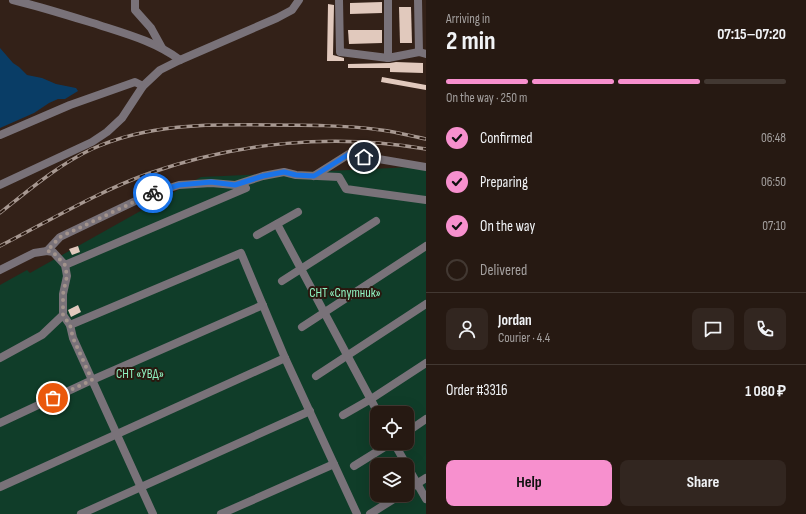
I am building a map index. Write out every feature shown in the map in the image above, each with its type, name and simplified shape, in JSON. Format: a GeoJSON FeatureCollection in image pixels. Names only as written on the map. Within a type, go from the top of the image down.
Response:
{"type":"FeatureCollection","features":[{"type":"Feature","properties":{"kind":"street"},"geometry":{"type":"LineString","coordinates":[[13,0],[35,5],[112,29],[162,48],[180,60]]}},
{"type":"Feature","properties":{"kind":"street"},"geometry":{"type":"LineString","coordinates":[[135,0],[135,10],[151,28],[162,48]]}},
{"type":"Feature","properties":{"kind":"street"},"geometry":{"type":"LineString","coordinates":[[0,185],[92,142],[107,132],[122,118],[143,86],[160,70],[277,18],[292,10],[299,0]]}},
{"type":"Feature","properties":{"kind":"street"},"geometry":{"type":"LineString","coordinates":[[339,0],[340,52],[388,58],[422,53],[418,0]]}},
{"type":"Feature","properties":{"kind":"street"},"geometry":{"type":"LineString","coordinates":[[388,0],[388,58]]}},
{"type":"Feature","properties":{"kind":"street"},"geometry":{"type":"LineString","coordinates":[[0,135],[70,105],[135,82],[143,86]]}},
{"type":"Feature","properties":{"kind":"street"},"geometry":{"type":"LineString","coordinates":[[314,176],[349,154],[426,167]]}},
{"type":"Feature","properties":{"kind":"street"},"geometry":{"type":"LineString","coordinates":[[47,251],[60,237],[150,194],[179,185],[211,182],[235,185],[263,176],[284,172],[296,175],[339,177],[346,189],[426,200]]}},
{"type":"Feature","properties":{"kind":"street"},"geometry":{"type":"LineString","coordinates":[[65,265],[246,188]]}},
{"type":"Feature","properties":{"kind":"street"},"geometry":{"type":"LineString","coordinates":[[257,235],[298,212]]}},
{"type":"Feature","properties":{"kind":"street"},"geometry":{"type":"LineString","coordinates":[[282,281],[376,222]]}},
{"type":"Feature","properties":{"kind":"street"},"geometry":{"type":"LineString","coordinates":[[277,224],[374,406]]}},
{"type":"Feature","properties":{"kind":"street"},"geometry":{"type":"LineString","coordinates":[[302,327],[426,246]]}},
{"type":"Feature","properties":{"kind":"street"},"geometry":{"type":"LineString","coordinates":[[0,270],[34,253],[47,251],[53,252],[65,265],[67,276],[63,294],[63,315],[70,325],[73,338],[153,514]]}},
{"type":"Feature","properties":{"kind":"street"},"geometry":{"type":"LineString","coordinates":[[70,325],[241,253],[285,358],[357,514]]}},
{"type":"Feature","properties":{"kind":"street"},"geometry":{"type":"LineString","coordinates":[[316,376],[426,304]]}},
{"type":"Feature","properties":{"kind":"street"},"geometry":{"type":"LineString","coordinates":[[0,423],[92,380],[263,305]]}},
{"type":"Feature","properties":{"kind":"street"},"geometry":{"type":"LineString","coordinates":[[0,358],[42,335],[63,315]]}},
{"type":"Feature","properties":{"kind":"street"},"geometry":{"type":"LineString","coordinates":[[0,487],[285,358]]}},
{"type":"Feature","properties":{"kind":"street"},"geometry":{"type":"LineString","coordinates":[[343,415],[371,399],[426,363]]}},
{"type":"Feature","properties":{"kind":"street"},"geometry":{"type":"LineString","coordinates":[[81,514],[310,411]]}},
{"type":"Feature","properties":{"kind":"street"},"geometry":{"type":"LineString","coordinates":[[414,427],[426,419]]}},
{"type":"Feature","properties":{"kind":"street"},"geometry":{"type":"LineString","coordinates":[[354,466],[380,450]]}},
{"type":"Feature","properties":{"kind":"street"},"geometry":{"type":"LineString","coordinates":[[398,450],[426,499]]}},
{"type":"Feature","properties":{"kind":"street"},"geometry":{"type":"LineString","coordinates":[[221,514],[334,464]]}},
{"type":"Feature","properties":{"kind":"street"},"geometry":{"type":"LineString","coordinates":[[414,486],[426,478]]}},
{"type":"Feature","properties":{"kind":"street"},"geometry":{"type":"LineString","coordinates":[[370,514],[389,502]]}},
{"type":"Feature","properties":{"kind":"green space","name":"СНТ «УВД»"},"geometry":{"type":"Polygon","coordinates":[[[413,167],[426,169],[426,514],[0,514],[0,285],[27,270],[30,273],[201,177],[413,167]]]}},
{"type":"Feature","properties":{"kind":"water"},"geometry":{"type":"Polygon","coordinates":[[[0,48],[13,63],[27,75],[42,78],[56,84],[76,88],[78,91],[65,99],[58,99],[49,103],[34,113],[0,128],[0,48]]]}},
{"type":"Feature","properties":{"kind":"building"},"geometry":{"type":"Polygon","coordinates":[[[382,2],[382,13],[350,14],[350,3],[382,2]]]}},
{"type":"Feature","properties":{"kind":"building"},"geometry":{"type":"Polygon","coordinates":[[[328,4],[334,5],[333,55],[344,58],[344,61],[327,61],[328,4]]]}},
{"type":"Feature","properties":{"kind":"building"},"geometry":{"type":"Polygon","coordinates":[[[399,7],[411,7],[412,43],[400,43],[399,7]]]}},
{"type":"Feature","properties":{"kind":"building"},"geometry":{"type":"Polygon","coordinates":[[[348,30],[382,30],[382,43],[349,44],[348,30]]]}},
{"type":"Feature","properties":{"kind":"building"},"geometry":{"type":"Polygon","coordinates":[[[396,62],[423,63],[423,73],[390,72],[390,68],[348,68],[348,64],[396,62]]]}},
{"type":"Feature","properties":{"kind":"building"},"geometry":{"type":"Polygon","coordinates":[[[382,77],[426,85],[426,90],[381,82],[382,77]]]}},
{"type":"Feature","properties":{"kind":"building"},"geometry":{"type":"Polygon","coordinates":[[[78,246],[80,252],[72,255],[69,249],[78,246]]]}},
{"type":"Feature","properties":{"kind":"building"},"geometry":{"type":"Polygon","coordinates":[[[78,305],[81,312],[71,317],[68,310],[78,305]]]}},
{"type":"Feature","properties":{"kind":"railway"},"geometry":{"type":"LineString","coordinates":[[0,213],[44,178],[79,155],[113,141],[156,130],[178,127],[222,125],[296,125],[353,127],[381,130],[426,139]]}},
{"type":"Feature","properties":{"kind":"railway"},"geometry":{"type":"LineString","coordinates":[[0,246],[112,188],[150,173],[184,162],[218,154],[287,143],[322,141],[391,144],[426,149]]}},
{"type":"Feature","properties":{"kind":"way so far"},"geometry":{"type":"LineString","coordinates":[[53,398],[92,380],[73,338],[70,325],[63,315],[63,294],[67,276],[65,265],[53,252],[47,251],[60,237],[153,193]]}},
{"type":"Feature","properties":{"kind":"route"},"geometry":{"type":"LineString","coordinates":[[153,193],[179,185],[211,182],[235,185],[263,176],[284,172],[296,175],[314,176],[349,154],[364,157]]}},
{"type":"Feature","properties":{"kind":"park label","name":"СНТ «Спутник»"},"geometry":{"type":"Point","coordinates":[345,293]}}]}
